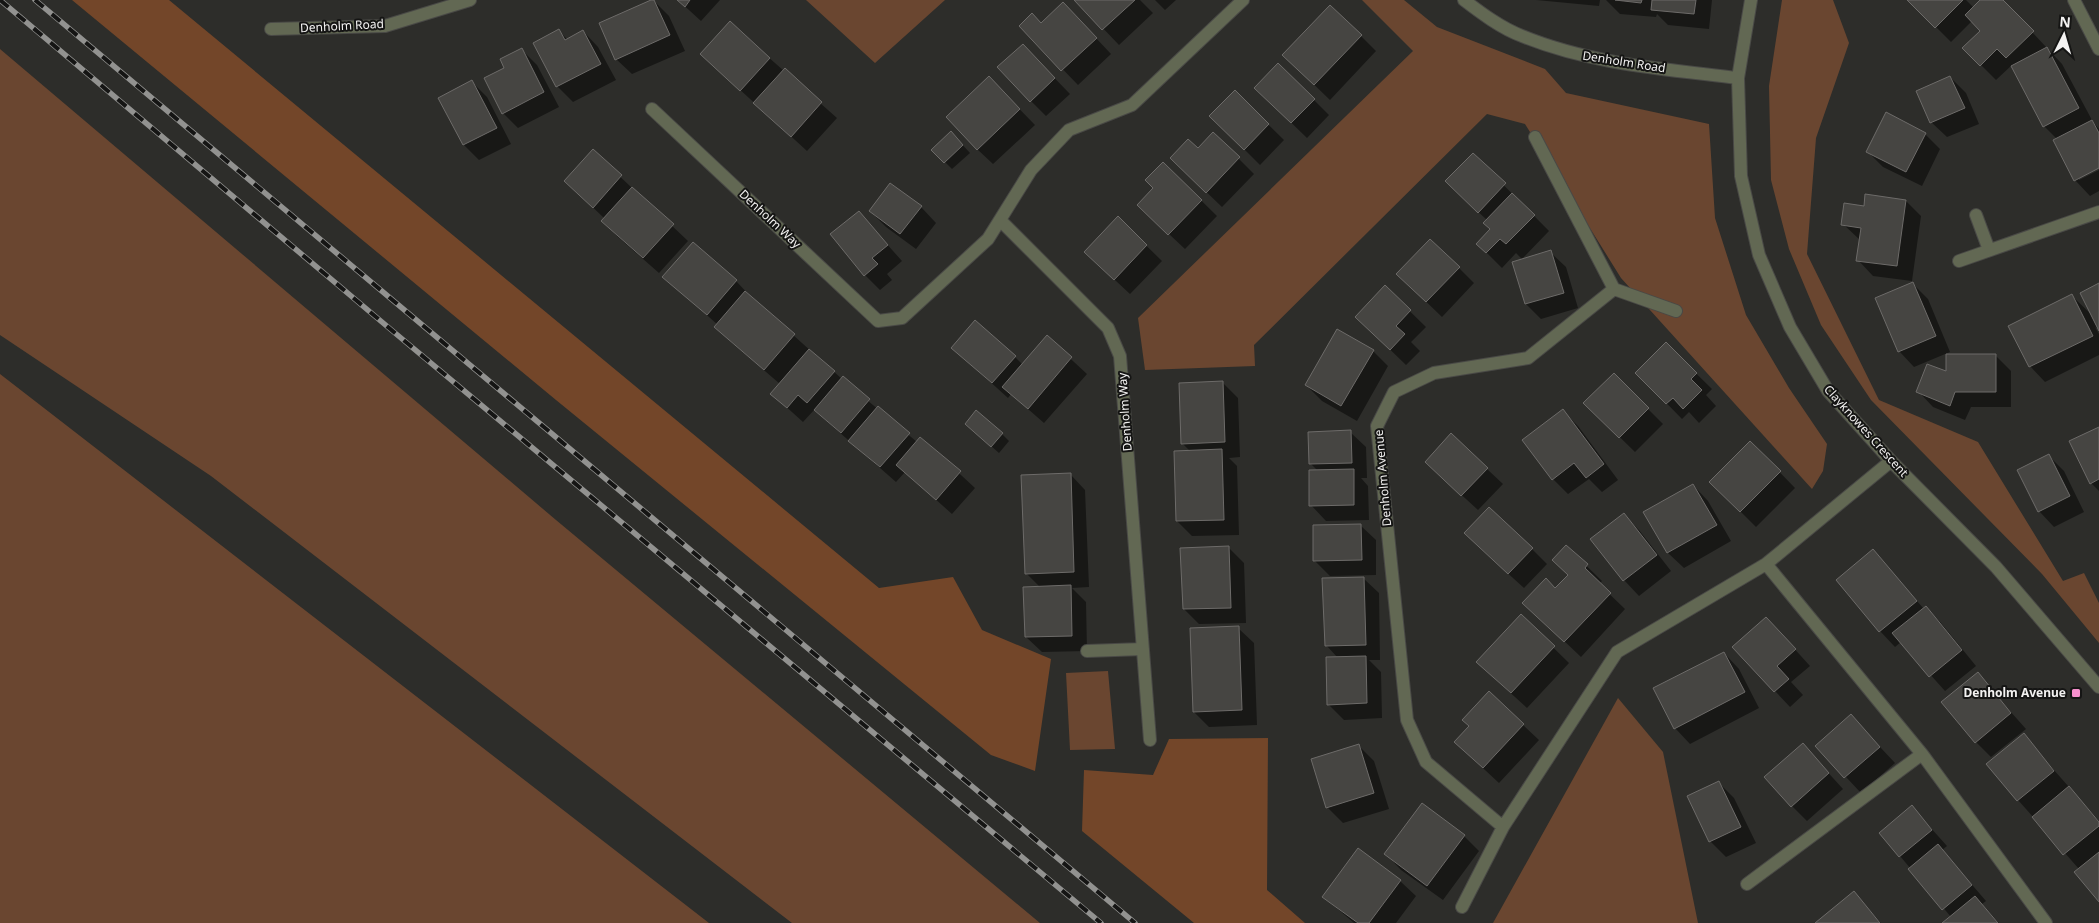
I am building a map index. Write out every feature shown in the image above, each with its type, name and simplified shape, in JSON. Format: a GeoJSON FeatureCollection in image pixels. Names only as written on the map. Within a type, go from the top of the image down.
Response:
{"type":"FeatureCollection","features":[{"type":"Feature","properties":{"kind":"street","name":"Denholm Road"},"geometry":{"type":"LineString","coordinates":[[271,29],[385,26],[470,0]]}},
{"type":"Feature","properties":{"kind":"street","name":"Denholm Way"},"geometry":{"type":"LineString","coordinates":[[652,109],[878,321],[902,318],[988,239],[1001,221],[1031,170],[1068,130],[1132,105],[1243,0]]}},
{"type":"Feature","properties":{"kind":"street","name":"Denholm Road"},"geometry":{"type":"LineString","coordinates":[[1464,0],[1485,16],[1520,36],[1586,58],[1738,78]]}},
{"type":"Feature","properties":{"kind":"street","name":"Clayknowes Crescent"},"geometry":{"type":"LineString","coordinates":[[1751,0],[1738,78],[1741,176],[1759,255],[1790,327],[1828,391],[1891,461],[1996,567],[2099,687]]}},
{"type":"Feature","properties":{"kind":"street"},"geometry":{"type":"LineString","coordinates":[[2074,0],[2099,49]]}},
{"type":"Feature","properties":{"kind":"street"},"geometry":{"type":"LineString","coordinates":[[1535,137],[1614,289],[1676,310]]}},
{"type":"Feature","properties":{"kind":"street"},"geometry":{"type":"LineString","coordinates":[[1959,261],[2099,212]]}},
{"type":"Feature","properties":{"kind":"street"},"geometry":{"type":"LineString","coordinates":[[1976,215],[1989,250]]}},
{"type":"Feature","properties":{"kind":"street","name":"Denholm Way"},"geometry":{"type":"LineString","coordinates":[[1001,221],[1108,328],[1120,356],[1150,740]]}},
{"type":"Feature","properties":{"kind":"street","name":"Denholm Avenue"},"geometry":{"type":"LineString","coordinates":[[1503,828],[1426,762],[1407,720],[1377,426],[1394,392],[1434,372],[1528,358],[1614,289]]}},
{"type":"Feature","properties":{"kind":"street"},"geometry":{"type":"LineString","coordinates":[[1462,906],[1503,828],[1617,652],[1766,564],[1891,461]]}},
{"type":"Feature","properties":{"kind":"street"},"geometry":{"type":"LineString","coordinates":[[1766,564],[1922,754],[2046,923]]}},
{"type":"Feature","properties":{"kind":"street"},"geometry":{"type":"LineString","coordinates":[[1087,651],[1143,649]]}},
{"type":"Feature","properties":{"kind":"street"},"geometry":{"type":"LineString","coordinates":[[1747,884],[1922,754]]}},
{"type":"Feature","properties":{"kind":"shaded area"},"geometry":{"type":"Polygon","coordinates":[[[72,0],[169,0],[879,588],[953,577],[982,630],[1051,659],[1035,771],[991,755],[556,400],[72,0]]]}},
{"type":"Feature","properties":{"kind":"shaded area"},"geometry":{"type":"Polygon","coordinates":[[[806,0],[945,0],[875,63],[806,0]]]}},
{"type":"Feature","properties":{"kind":"shaded area"},"geometry":{"type":"Polygon","coordinates":[[[1362,0],[1404,0],[1437,27],[1545,69],[1566,93],[1709,124],[1715,218],[1746,315],[1789,388],[1827,444],[1823,471],[1812,489],[1621,278],[1525,124],[1487,114],[1254,345],[1255,366],[1145,370],[1138,318],[1413,51],[1362,0]]]}},
{"type":"Feature","properties":{"kind":"shaded area"},"geometry":{"type":"Polygon","coordinates":[[[1782,0],[1833,0],[1849,43],[1816,138],[1807,254],[1876,394],[1879,400],[1978,442],[2063,581],[2084,573],[2099,603],[2099,643],[2042,574],[1871,400],[1821,325],[1789,249],[1771,180],[1769,86],[1782,0]]]}},
{"type":"Feature","properties":{"kind":"shaded area"},"geometry":{"type":"Polygon","coordinates":[[[0,49],[556,520],[1040,923],[792,923],[211,476],[0,335],[0,49]]]}},
{"type":"Feature","properties":{"kind":"shaded area"},"geometry":{"type":"Polygon","coordinates":[[[0,374],[53,415],[709,923],[0,923],[0,374]]]}},
{"type":"Feature","properties":{"kind":"shaded area"},"geometry":{"type":"Polygon","coordinates":[[[1108,671],[1115,749],[1070,750],[1066,673],[1108,671]]]}},
{"type":"Feature","properties":{"kind":"shaded area"},"geometry":{"type":"Polygon","coordinates":[[[1618,698],[1663,752],[1698,923],[1493,923],[1618,698]]]}},
{"type":"Feature","properties":{"kind":"shaded area"},"geometry":{"type":"Polygon","coordinates":[[[1268,738],[1267,890],[1305,923],[1194,923],[1082,831],[1084,770],[1153,775],[1169,739],[1268,738]]]}},
{"type":"Feature","properties":{"kind":"building"},"geometry":{"type":"Polygon","coordinates":[[[654,0],[670,35],[615,60],[599,23],[654,0]]]}},
{"type":"Feature","properties":{"kind":"building"},"geometry":{"type":"Polygon","coordinates":[[[677,0],[690,0],[685,7],[677,0]]]}},
{"type":"Feature","properties":{"kind":"building"},"geometry":{"type":"Polygon","coordinates":[[[1074,0],[1135,0],[1102,30],[1074,0]]]}},
{"type":"Feature","properties":{"kind":"building"},"geometry":{"type":"Polygon","coordinates":[[[1615,0],[1642,0],[1641,3],[1615,0]]]}},
{"type":"Feature","properties":{"kind":"building"},"geometry":{"type":"Polygon","coordinates":[[[1652,0],[1696,0],[1694,14],[1651,10],[1652,0]]]}},
{"type":"Feature","properties":{"kind":"building"},"geometry":{"type":"Polygon","coordinates":[[[1907,0],[1963,0],[1935,28],[1907,0]]]}},
{"type":"Feature","properties":{"kind":"building"},"geometry":{"type":"Polygon","coordinates":[[[1980,0],[2003,0],[2034,31],[2006,58],[1997,49],[1980,66],[1962,48],[1980,31],[1965,15],[1980,0]]]}},
{"type":"Feature","properties":{"kind":"building"},"geometry":{"type":"Polygon","coordinates":[[[1063,2],[1097,38],[1061,71],[1019,26],[1032,13],[1041,23],[1063,2]]]}},
{"type":"Feature","properties":{"kind":"building"},"geometry":{"type":"Polygon","coordinates":[[[1330,5],[1362,35],[1314,85],[1282,55],[1330,5]]]}},
{"type":"Feature","properties":{"kind":"building"},"geometry":{"type":"Polygon","coordinates":[[[730,21],[770,58],[740,91],[700,54],[730,21]]]}},
{"type":"Feature","properties":{"kind":"building"},"geometry":{"type":"Polygon","coordinates":[[[559,29],[565,40],[583,30],[601,64],[556,87],[533,43],[559,29]]]}},
{"type":"Feature","properties":{"kind":"building"},"geometry":{"type":"Polygon","coordinates":[[[1023,44],[1055,78],[1030,102],[997,67],[1023,44]]]}},
{"type":"Feature","properties":{"kind":"building"},"geometry":{"type":"Polygon","coordinates":[[[2047,47],[2079,108],[2043,127],[2011,66],[2047,47]]]}},
{"type":"Feature","properties":{"kind":"building"},"geometry":{"type":"Polygon","coordinates":[[[522,48],[544,92],[502,114],[484,78],[504,68],[500,59],[522,48]]]}},
{"type":"Feature","properties":{"kind":"building"},"geometry":{"type":"Polygon","coordinates":[[[1278,63],[1315,99],[1291,123],[1254,88],[1278,63]]]}},
{"type":"Feature","properties":{"kind":"building"},"geometry":{"type":"Polygon","coordinates":[[[785,68],[822,102],[791,137],[753,103],[785,68]]]}},
{"type":"Feature","properties":{"kind":"building"},"geometry":{"type":"Polygon","coordinates":[[[989,76],[1020,109],[977,150],[946,117],[989,76]]]}},
{"type":"Feature","properties":{"kind":"building"},"geometry":{"type":"Polygon","coordinates":[[[1950,76],[1965,108],[1930,123],[1916,91],[1950,76]]]}},
{"type":"Feature","properties":{"kind":"building"},"geometry":{"type":"Polygon","coordinates":[[[472,80],[497,128],[463,145],[438,98],[472,80]]]}},
{"type":"Feature","properties":{"kind":"building"},"geometry":{"type":"Polygon","coordinates":[[[1235,90],[1269,124],[1244,150],[1209,116],[1235,90]]]}},
{"type":"Feature","properties":{"kind":"building"},"geometry":{"type":"Polygon","coordinates":[[[1886,112],[1926,133],[1906,172],[1866,152],[1886,112]]]}},
{"type":"Feature","properties":{"kind":"building"},"geometry":{"type":"Polygon","coordinates":[[[2092,120],[2099,133],[2099,168],[2074,181],[2053,140],[2092,120]]]}},
{"type":"Feature","properties":{"kind":"building"},"geometry":{"type":"Polygon","coordinates":[[[951,131],[963,145],[944,163],[931,150],[951,131]]]}},
{"type":"Feature","properties":{"kind":"building"},"geometry":{"type":"Polygon","coordinates":[[[1213,132],[1240,157],[1206,193],[1170,158],[1188,139],[1198,148],[1213,132]]]}},
{"type":"Feature","properties":{"kind":"building"},"geometry":{"type":"Polygon","coordinates":[[[593,149],[622,175],[593,208],[564,181],[593,149]]]}},
{"type":"Feature","properties":{"kind":"building"},"geometry":{"type":"Polygon","coordinates":[[[1473,153],[1506,183],[1478,213],[1445,181],[1473,153]]]}},
{"type":"Feature","properties":{"kind":"building"},"geometry":{"type":"Polygon","coordinates":[[[1163,162],[1202,200],[1168,235],[1137,205],[1153,188],[1145,180],[1163,162]]]}},
{"type":"Feature","properties":{"kind":"building"},"geometry":{"type":"Polygon","coordinates":[[[890,183],[922,206],[900,234],[869,211],[890,183]]]}},
{"type":"Feature","properties":{"kind":"building"},"geometry":{"type":"Polygon","coordinates":[[[632,187],[674,224],[643,258],[601,221],[632,187]]]}},
{"type":"Feature","properties":{"kind":"building"},"geometry":{"type":"Polygon","coordinates":[[[1512,193],[1535,215],[1506,244],[1500,239],[1486,253],[1476,244],[1490,229],[1483,223],[1512,193]]]}},
{"type":"Feature","properties":{"kind":"building"},"geometry":{"type":"Polygon","coordinates":[[[1865,194],[1906,200],[1897,266],[1856,261],[1861,228],[1841,225],[1844,203],[1864,206],[1865,194]]]}},
{"type":"Feature","properties":{"kind":"building"},"geometry":{"type":"Polygon","coordinates":[[[859,211],[888,245],[872,258],[878,264],[864,276],[830,234],[859,211]]]}},
{"type":"Feature","properties":{"kind":"building"},"geometry":{"type":"Polygon","coordinates":[[[1118,216],[1147,245],[1114,280],[1084,252],[1118,216]]]}},
{"type":"Feature","properties":{"kind":"building"},"geometry":{"type":"Polygon","coordinates":[[[1430,239],[1460,267],[1426,302],[1396,274],[1430,239]]]}},
{"type":"Feature","properties":{"kind":"building"},"geometry":{"type":"Polygon","coordinates":[[[693,242],[737,280],[707,315],[662,277],[693,242]]]}},
{"type":"Feature","properties":{"kind":"building"},"geometry":{"type":"Polygon","coordinates":[[[1551,250],[1564,293],[1525,304],[1512,262],[1551,250]]]}},
{"type":"Feature","properties":{"kind":"building"},"geometry":{"type":"Polygon","coordinates":[[[1913,282],[1936,336],[1898,352],[1875,298],[1913,282]]]}},
{"type":"Feature","properties":{"kind":"building"},"geometry":{"type":"Polygon","coordinates":[[[2099,283],[2099,331],[2080,293],[2099,283]]]}},
{"type":"Feature","properties":{"kind":"building"},"geometry":{"type":"Polygon","coordinates":[[[1385,285],[1411,310],[1396,326],[1405,334],[1390,350],[1355,317],[1385,285]]]}},
{"type":"Feature","properties":{"kind":"building"},"geometry":{"type":"Polygon","coordinates":[[[745,291],[795,334],[764,370],[714,327],[745,291]]]}},
{"type":"Feature","properties":{"kind":"building"},"geometry":{"type":"Polygon","coordinates":[[[2072,294],[2093,336],[2029,367],[2008,326],[2072,294]]]}},
{"type":"Feature","properties":{"kind":"building"},"geometry":{"type":"Polygon","coordinates":[[[975,320],[1016,356],[992,383],[951,348],[975,320]]]}},
{"type":"Feature","properties":{"kind":"building"},"geometry":{"type":"Polygon","coordinates":[[[1337,329],[1374,350],[1341,406],[1305,385],[1337,329]]]}},
{"type":"Feature","properties":{"kind":"building"},"geometry":{"type":"Polygon","coordinates":[[[1047,335],[1072,357],[1028,409],[1002,387],[1047,335]]]}},
{"type":"Feature","properties":{"kind":"building"},"geometry":{"type":"Polygon","coordinates":[[[1666,342],[1697,373],[1691,379],[1702,390],[1683,409],[1673,398],[1666,404],[1635,373],[1666,342]]]}},
{"type":"Feature","properties":{"kind":"building"},"geometry":{"type":"Polygon","coordinates":[[[809,349],[835,371],[807,403],[798,395],[787,408],[770,394],[809,349]]]}},
{"type":"Feature","properties":{"kind":"building"},"geometry":{"type":"Polygon","coordinates":[[[1946,354],[1996,354],[1996,392],[1955,392],[1950,406],[1916,392],[1927,364],[1946,371],[1946,354]]]}},
{"type":"Feature","properties":{"kind":"building"},"geometry":{"type":"Polygon","coordinates":[[[1614,373],[1649,408],[1619,438],[1583,403],[1614,373]]]}},
{"type":"Feature","properties":{"kind":"building"},"geometry":{"type":"Polygon","coordinates":[[[843,376],[870,399],[841,433],[814,410],[843,376]]]}},
{"type":"Feature","properties":{"kind":"building"},"geometry":{"type":"Polygon","coordinates":[[[1223,381],[1225,442],[1181,444],[1179,383],[1223,381]]]}},
{"type":"Feature","properties":{"kind":"building"},"geometry":{"type":"Polygon","coordinates":[[[878,406],[910,433],[880,467],[848,441],[878,406]]]}},
{"type":"Feature","properties":{"kind":"building"},"geometry":{"type":"Polygon","coordinates":[[[1563,409],[1604,464],[1586,478],[1574,463],[1552,480],[1522,440],[1563,409]]]}},
{"type":"Feature","properties":{"kind":"building"},"geometry":{"type":"Polygon","coordinates":[[[976,410],[1003,433],[991,447],[965,424],[976,410]]]}},
{"type":"Feature","properties":{"kind":"building"},"geometry":{"type":"Polygon","coordinates":[[[2099,427],[2099,479],[2090,484],[2069,441],[2099,427]]]}},
{"type":"Feature","properties":{"kind":"building"},"geometry":{"type":"Polygon","coordinates":[[[1351,430],[1352,463],[1309,464],[1308,432],[1351,430]]]}},
{"type":"Feature","properties":{"kind":"building"},"geometry":{"type":"Polygon","coordinates":[[[1451,433],[1488,468],[1461,496],[1425,462],[1451,433]]]}},
{"type":"Feature","properties":{"kind":"building"},"geometry":{"type":"Polygon","coordinates":[[[920,437],[961,471],[936,500],[896,465],[920,437]]]}},
{"type":"Feature","properties":{"kind":"building"},"geometry":{"type":"Polygon","coordinates":[[[1750,441],[1781,471],[1740,512],[1709,482],[1750,441]]]}},
{"type":"Feature","properties":{"kind":"building"},"geometry":{"type":"Polygon","coordinates":[[[1222,449],[1224,520],[1176,521],[1174,451],[1222,449]]]}},
{"type":"Feature","properties":{"kind":"building"},"geometry":{"type":"Polygon","coordinates":[[[2049,454],[2070,496],[2038,512],[2017,470],[2049,454]]]}},
{"type":"Feature","properties":{"kind":"building"},"geometry":{"type":"Polygon","coordinates":[[[1354,469],[1354,505],[1309,506],[1309,470],[1354,469]]]}},
{"type":"Feature","properties":{"kind":"building"},"geometry":{"type":"Polygon","coordinates":[[[1071,473],[1074,572],[1025,574],[1021,475],[1071,473]]]}},
{"type":"Feature","properties":{"kind":"building"},"geometry":{"type":"Polygon","coordinates":[[[1693,484],[1717,525],[1667,553],[1643,512],[1693,484]]]}},
{"type":"Feature","properties":{"kind":"building"},"geometry":{"type":"Polygon","coordinates":[[[1489,507],[1533,548],[1508,574],[1464,533],[1489,507]]]}},
{"type":"Feature","properties":{"kind":"building"},"geometry":{"type":"Polygon","coordinates":[[[1624,513],[1657,555],[1623,581],[1590,539],[1624,513]]]}},
{"type":"Feature","properties":{"kind":"building"},"geometry":{"type":"Polygon","coordinates":[[[1361,524],[1362,560],[1313,561],[1313,525],[1361,524]]]}},
{"type":"Feature","properties":{"kind":"building"},"geometry":{"type":"Polygon","coordinates":[[[1566,545],[1588,564],[1585,568],[1611,593],[1564,642],[1522,603],[1546,578],[1555,588],[1568,575],[1552,560],[1566,545]]]}},
{"type":"Feature","properties":{"kind":"building"},"geometry":{"type":"Polygon","coordinates":[[[1229,546],[1231,608],[1183,609],[1180,548],[1229,546]]]}},
{"type":"Feature","properties":{"kind":"building"},"geometry":{"type":"Polygon","coordinates":[[[1873,549],[1917,601],[1879,632],[1836,580],[1873,549]]]}},
{"type":"Feature","properties":{"kind":"building"},"geometry":{"type":"Polygon","coordinates":[[[1364,577],[1366,645],[1325,646],[1322,578],[1364,577]]]}},
{"type":"Feature","properties":{"kind":"building"},"geometry":{"type":"Polygon","coordinates":[[[1071,585],[1072,636],[1025,637],[1023,587],[1071,585]]]}},
{"type":"Feature","properties":{"kind":"building"},"geometry":{"type":"Polygon","coordinates":[[[1926,606],[1962,650],[1929,677],[1892,633],[1926,606]]]}},
{"type":"Feature","properties":{"kind":"building"},"geometry":{"type":"Polygon","coordinates":[[[1521,614],[1555,646],[1511,693],[1476,662],[1521,614]]]}},
{"type":"Feature","properties":{"kind":"building"},"geometry":{"type":"Polygon","coordinates":[[[1766,617],[1796,649],[1777,666],[1789,679],[1774,692],[1732,647],[1766,617]]]}},
{"type":"Feature","properties":{"kind":"building"},"geometry":{"type":"Polygon","coordinates":[[[1239,626],[1242,710],[1193,712],[1190,628],[1239,626]]]}},
{"type":"Feature","properties":{"kind":"building"},"geometry":{"type":"Polygon","coordinates":[[[1724,652],[1745,692],[1674,729],[1653,688],[1724,652]]]}},
{"type":"Feature","properties":{"kind":"building"},"geometry":{"type":"Polygon","coordinates":[[[1366,656],[1367,703],[1327,705],[1326,657],[1366,656]]]}},
{"type":"Feature","properties":{"kind":"building"},"geometry":{"type":"Polygon","coordinates":[[[1978,672],[2011,713],[1975,743],[1941,702],[1978,672]]]}},
{"type":"Feature","properties":{"kind":"building"},"geometry":{"type":"Polygon","coordinates":[[[1489,691],[1524,724],[1483,768],[1454,742],[1469,726],[1462,720],[1489,691]]]}},
{"type":"Feature","properties":{"kind":"building"},"geometry":{"type":"Polygon","coordinates":[[[1851,714],[1880,747],[1844,778],[1815,746],[1851,714]]]}},
{"type":"Feature","properties":{"kind":"building"},"geometry":{"type":"Polygon","coordinates":[[[2024,733],[2054,771],[2017,801],[1986,764],[2024,733]]]}},
{"type":"Feature","properties":{"kind":"building"},"geometry":{"type":"Polygon","coordinates":[[[1803,743],[1829,773],[1791,807],[1764,777],[1803,743]]]}},
{"type":"Feature","properties":{"kind":"building"},"geometry":{"type":"Polygon","coordinates":[[[1359,744],[1374,793],[1326,808],[1311,759],[1359,744]]]}},
{"type":"Feature","properties":{"kind":"building"},"geometry":{"type":"Polygon","coordinates":[[[1719,781],[1741,827],[1709,842],[1687,796],[1719,781]]]}},
{"type":"Feature","properties":{"kind":"building"},"geometry":{"type":"Polygon","coordinates":[[[2069,786],[2099,822],[2099,826],[2063,855],[2032,817],[2069,786]]]}},
{"type":"Feature","properties":{"kind":"building"},"geometry":{"type":"Polygon","coordinates":[[[1422,803],[1465,835],[1427,886],[1384,854],[1422,803]]]}},
{"type":"Feature","properties":{"kind":"building"},"geometry":{"type":"Polygon","coordinates":[[[1912,805],[1932,830],[1899,857],[1879,833],[1912,805]]]}},
{"type":"Feature","properties":{"kind":"building"},"geometry":{"type":"Polygon","coordinates":[[[1938,844],[1972,885],[1942,910],[1908,869],[1938,844]]]}},
{"type":"Feature","properties":{"kind":"building"},"geometry":{"type":"Polygon","coordinates":[[[1358,848],[1401,880],[1369,923],[1358,923],[1322,897],[1358,848]]]}},
{"type":"Feature","properties":{"kind":"building"},"geometry":{"type":"Polygon","coordinates":[[[2099,852],[2099,902],[2074,872],[2099,852]]]}},
{"type":"Feature","properties":{"kind":"building"},"geometry":{"type":"Polygon","coordinates":[[[1854,891],[1880,923],[1815,923],[1854,891]]]}},
{"type":"Feature","properties":{"kind":"building"},"geometry":{"type":"Polygon","coordinates":[[[1975,896],[1998,923],[1942,923],[1975,896]]]}},
{"type":"Feature","properties":{"kind":"railway"},"geometry":{"type":"LineString","coordinates":[[0,0],[1101,923]]}},
{"type":"Feature","properties":{"kind":"railway"},"geometry":{"type":"LineString","coordinates":[[35,0],[1135,923]]}},
{"type":"Feature","properties":{"kind":"place","name":"Denholm Avenue"},"geometry":{"type":"Point","coordinates":[2076,693]}}]}
